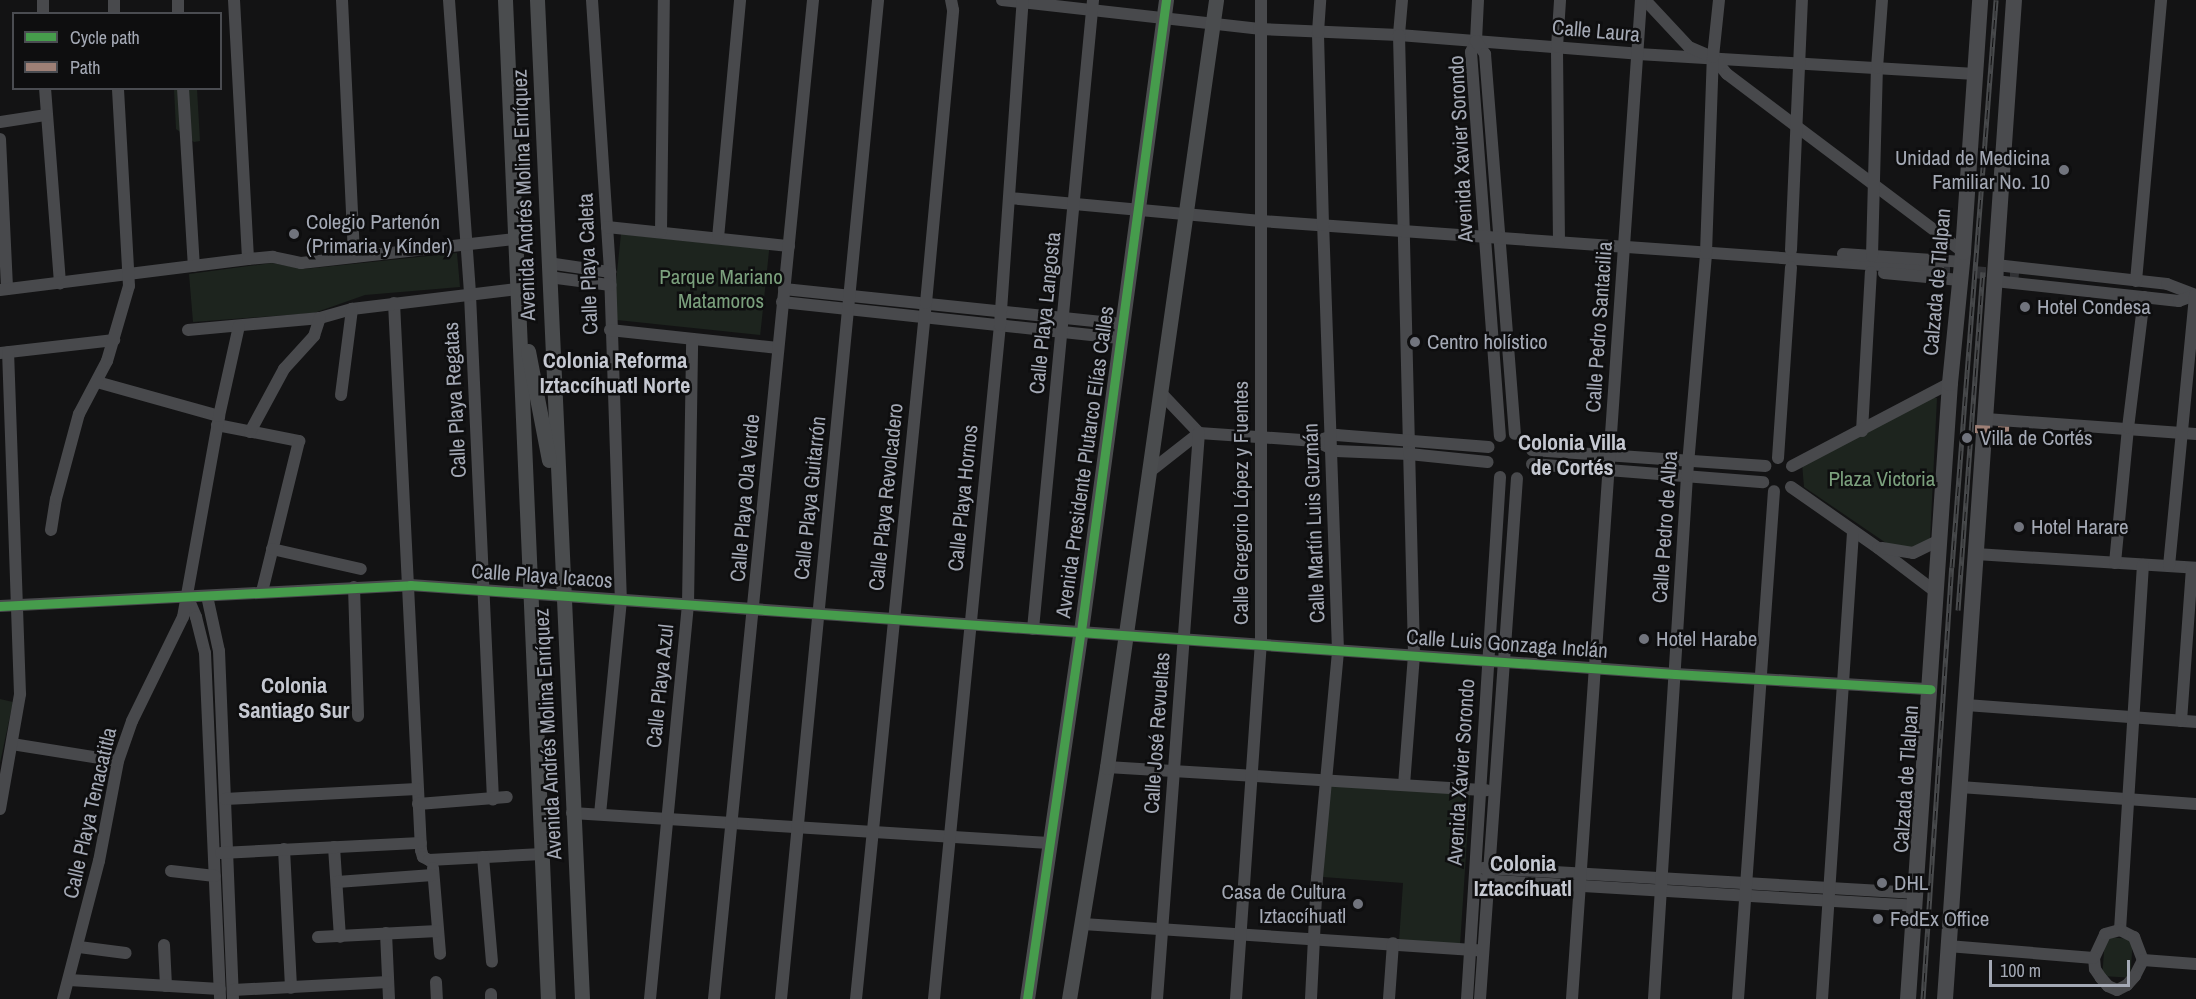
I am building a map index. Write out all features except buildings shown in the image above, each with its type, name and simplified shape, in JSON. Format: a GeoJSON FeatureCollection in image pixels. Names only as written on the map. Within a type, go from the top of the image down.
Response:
{"type":"FeatureCollection","features":[{"type":"Feature","properties":{"kind":"highway","name":"Calzada de Tlalpan"},"geometry":{"type":"LineString","coordinates":[[1908,999],[1931,689],[1950,383],[1962,257],[1980,0]]}},
{"type":"Feature","properties":{"kind":"highway"},"geometry":{"type":"LineString","coordinates":[[1945,999],[2014,0]]}},
{"type":"Feature","properties":{"kind":"main road","name":"Avenida Andrés Molina Enríquez"},"geometry":{"type":"LineString","coordinates":[[505,0],[548,999]]}},
{"type":"Feature","properties":{"kind":"main road","name":"Avenida Andrés Molina Enríquez"},"geometry":{"type":"LineString","coordinates":[[537,0],[582,999]]}},
{"type":"Feature","properties":{"kind":"main road","name":"Avenida Presidente Plutarco Elías Calles"},"geometry":{"type":"LineString","coordinates":[[1027,999],[1081,631],[1166,0]]}},
{"type":"Feature","properties":{"kind":"main road"},"geometry":{"type":"LineString","coordinates":[[1069,999],[1107,767],[1215,0]]}},
{"type":"Feature","properties":{"kind":"main road"},"geometry":{"type":"LineString","coordinates":[[518,293],[559,513]]}},
{"type":"Feature","properties":{"kind":"street"},"geometry":{"type":"LineString","coordinates":[[234,0],[248,260]]}},
{"type":"Feature","properties":{"kind":"street"},"geometry":{"type":"LineString","coordinates":[[342,0],[354,257]]}},
{"type":"Feature","properties":{"kind":"street","name":"Calle Playa Regatas"},"geometry":{"type":"LineString","coordinates":[[449,0],[470,295],[493,799]]}},
{"type":"Feature","properties":{"kind":"street","name":"Calle Playa Caleta"},"geometry":{"type":"LineString","coordinates":[[592,0],[610,279],[621,600],[600,814]]}},
{"type":"Feature","properties":{"kind":"street"},"geometry":{"type":"LineString","coordinates":[[661,232],[664,0]]}},
{"type":"Feature","properties":{"kind":"street"},"geometry":{"type":"LineString","coordinates":[[718,238],[740,0]]}},
{"type":"Feature","properties":{"kind":"street","name":"Calle Playa Ola Verde"},"geometry":{"type":"LineString","coordinates":[[714,999],[813,0]]}},
{"type":"Feature","properties":{"kind":"street","name":"Calle Playa Guitarrón"},"geometry":{"type":"LineString","coordinates":[[781,999],[878,0]]}},
{"type":"Feature","properties":{"kind":"street","name":"Calle Playa Revolcadero"},"geometry":{"type":"LineString","coordinates":[[856,999],[926,303],[953,5],[951,0]]}},
{"type":"Feature","properties":{"kind":"street","name":"Calle Laura"},"geometry":{"type":"LineString","coordinates":[[1002,0],[1094,5],[1163,19],[1213,25],[1399,35],[1638,54],[1975,74]]}},
{"type":"Feature","properties":{"kind":"street","name":"Calle Gregorio López y Fuentes"},"geometry":{"type":"LineString","coordinates":[[1236,999],[1261,645],[1259,28],[1262,0]]}},
{"type":"Feature","properties":{"kind":"street","name":"Calle Martín Luis Guzmán"},"geometry":{"type":"LineString","coordinates":[[1311,999],[1325,780],[1338,651],[1323,225],[1318,32],[1320,0]]}},
{"type":"Feature","properties":{"kind":"street"},"geometry":{"type":"LineString","coordinates":[[1402,0],[1399,35],[1414,655],[1404,785]]}},
{"type":"Feature","properties":{"kind":"street"},"geometry":{"type":"LineString","coordinates":[[1476,41],[1478,0]]}},
{"type":"Feature","properties":{"kind":"street"},"geometry":{"type":"LineString","coordinates":[[1559,242],[1557,47],[1560,0]]}},
{"type":"Feature","properties":{"kind":"street"},"geometry":{"type":"LineString","coordinates":[[1643,0],[1689,47],[1713,57],[1727,74],[1874,183],[1962,257]]}},
{"type":"Feature","properties":{"kind":"street","name":"Calle Pedro Santacilia"},"geometry":{"type":"LineString","coordinates":[[1572,999],[1643,0]]}},
{"type":"Feature","properties":{"kind":"street","name":"Calle Pedro de Alba"},"geometry":{"type":"LineString","coordinates":[[1654,999],[1687,476],[1706,253],[1713,57],[1719,0]]}},
{"type":"Feature","properties":{"kind":"street"},"geometry":{"type":"LineString","coordinates":[[1791,250],[1802,0]]}},
{"type":"Feature","properties":{"kind":"street"},"geometry":{"type":"LineString","coordinates":[[1872,256],[1877,68],[1882,0]]}},
{"type":"Feature","properties":{"kind":"street"},"geometry":{"type":"LineString","coordinates":[[2136,281],[2161,0]]}},
{"type":"Feature","properties":{"kind":"street","name":"Calle Playa Hornos"},"geometry":{"type":"LineString","coordinates":[[934,999],[948,837],[1000,325],[1024,1]]}},
{"type":"Feature","properties":{"kind":"street","name":"Calle Playa Langosta"},"geometry":{"type":"LineString","coordinates":[[1033,629],[1094,5]]}},
{"type":"Feature","properties":{"kind":"street","name":"Avenida Xavier Sorondo"},"geometry":{"type":"LineString","coordinates":[[1476,41],[1471,52],[1500,436]]}},
{"type":"Feature","properties":{"kind":"street","name":"Avenida Xavier Sorondo"},"geometry":{"type":"LineString","coordinates":[[1476,41],[1485,54],[1506,345],[1515,434]]}},
{"type":"Feature","properties":{"kind":"street"},"geometry":{"type":"LineString","coordinates":[[45,90],[60,283]]}},
{"type":"Feature","properties":{"kind":"street"},"geometry":{"type":"LineString","coordinates":[[51,530],[56,499],[79,414],[97,382],[114,340],[129,286],[118,90]]}},
{"type":"Feature","properties":{"kind":"street"},"geometry":{"type":"LineString","coordinates":[[183,90],[194,266]]}},
{"type":"Feature","properties":{"kind":"street"},"geometry":{"type":"LineString","coordinates":[[0,122],[46,115]]}},
{"type":"Feature","properties":{"kind":"street"},"geometry":{"type":"LineString","coordinates":[[0,139],[3,289],[273,257],[302,263],[515,239]]}},
{"type":"Feature","properties":{"kind":"street"},"geometry":{"type":"LineString","coordinates":[[1009,198],[1186,216],[1938,269]]}},
{"type":"Feature","properties":{"kind":"street"},"geometry":{"type":"LineString","coordinates":[[607,227],[789,246]]}},
{"type":"Feature","properties":{"kind":"street"},"geometry":{"type":"LineString","coordinates":[[1753,256],[1773,250],[1791,250],[1872,256],[1962,257]]}},
{"type":"Feature","properties":{"kind":"street"},"geometry":{"type":"LineString","coordinates":[[1753,256],[1772,264],[1791,267],[1960,280]]}},
{"type":"Feature","properties":{"kind":"street"},"geometry":{"type":"LineString","coordinates":[[1778,459],[1791,267]]}},
{"type":"Feature","properties":{"kind":"street"},"geometry":{"type":"LineString","coordinates":[[548,270],[610,279]]}},
{"type":"Feature","properties":{"kind":"street"},"geometry":{"type":"LineString","coordinates":[[1862,431],[1871,272]]}},
{"type":"Feature","properties":{"kind":"street"},"geometry":{"type":"LineString","coordinates":[[1996,273],[2167,284],[2195,295]]}},
{"type":"Feature","properties":{"kind":"street"},"geometry":{"type":"LineString","coordinates":[[1996,273],[2179,301],[2195,295]]}},
{"type":"Feature","properties":{"kind":"street"},"geometry":{"type":"LineString","coordinates":[[2019,276],[2195,295]]}},
{"type":"Feature","properties":{"kind":"street"},"geometry":{"type":"LineString","coordinates":[[784,289],[1064,318],[1120,331]]}},
{"type":"Feature","properties":{"kind":"street"},"geometry":{"type":"LineString","coordinates":[[188,330],[320,318],[352,309],[394,303],[470,295],[518,293]]}},
{"type":"Feature","properties":{"kind":"street"},"geometry":{"type":"LineString","coordinates":[[2169,566],[2195,295]]}},
{"type":"Feature","properties":{"kind":"street"},"geometry":{"type":"LineString","coordinates":[[2115,563],[2144,297]]}},
{"type":"Feature","properties":{"kind":"street"},"geometry":{"type":"LineString","coordinates":[[782,302],[1062,332],[1120,331]]}},
{"type":"Feature","properties":{"kind":"street"},"geometry":{"type":"LineString","coordinates":[[394,303],[410,585],[417,789],[423,857],[432,860],[542,854]]}},
{"type":"Feature","properties":{"kind":"street"},"geometry":{"type":"LineString","coordinates":[[341,394],[352,309]]}},
{"type":"Feature","properties":{"kind":"street"},"geometry":{"type":"LineString","coordinates":[[250,432],[284,369],[314,336],[320,318]]}},
{"type":"Feature","properties":{"kind":"street","name":"Calle Playa Tenacatitla"},"geometry":{"type":"LineString","coordinates":[[63,999],[79,947],[99,861],[118,761],[132,721],[183,617],[188,598],[218,421],[239,326]]}},
{"type":"Feature","properties":{"kind":"street"},"geometry":{"type":"LineString","coordinates":[[610,330],[778,348]]}},
{"type":"Feature","properties":{"kind":"street"},"geometry":{"type":"LineString","coordinates":[[0,809],[20,694],[4,353],[114,340]]}},
{"type":"Feature","properties":{"kind":"street","name":"Calle Playa Azul"},"geometry":{"type":"LineString","coordinates":[[650,999],[688,605],[692,340]]}},
{"type":"Feature","properties":{"kind":"street"},"geometry":{"type":"LineString","coordinates":[[1493,346],[1506,345]]}},
{"type":"Feature","properties":{"kind":"street"},"geometry":{"type":"LineString","coordinates":[[97,382],[250,432],[299,441],[262,592]]}},
{"type":"Feature","properties":{"kind":"street"},"geometry":{"type":"LineString","coordinates":[[1792,466],[1950,383]]}},
{"type":"Feature","properties":{"kind":"street"},"geometry":{"type":"LineString","coordinates":[[1160,392],[1199,433],[1330,443],[1408,439],[1489,447]]}},
{"type":"Feature","properties":{"kind":"street"},"geometry":{"type":"LineString","coordinates":[[1986,419],[2196,434]]}},
{"type":"Feature","properties":{"kind":"street"},"geometry":{"type":"LineString","coordinates":[[1148,473],[1199,433]]}},
{"type":"Feature","properties":{"kind":"street","name":"Calle José Revueltas"},"geometry":{"type":"LineString","coordinates":[[1157,999],[1199,433]]}},
{"type":"Feature","properties":{"kind":"street"},"geometry":{"type":"LineString","coordinates":[[1515,434],[1526,439],[1532,450],[1532,464],[1526,473],[1517,478],[1500,477],[1488,462],[1489,447],[1500,436],[1515,434]]}},
{"type":"Feature","properties":{"kind":"street"},"geometry":{"type":"LineString","coordinates":[[1330,443],[1336,451],[1409,454],[1488,462]]}},
{"type":"Feature","properties":{"kind":"street"},"geometry":{"type":"LineString","coordinates":[[1532,450],[1765,466],[1778,459],[1786,460],[1792,466],[1795,477],[1791,487],[1783,491],[1774,491],[1763,482],[1532,464]]}},
{"type":"Feature","properties":{"kind":"street"},"geometry":{"type":"LineString","coordinates":[[1763,482],[1765,466]]}},
{"type":"Feature","properties":{"kind":"street","name":"Avenida Xavier Sorondo"},"geometry":{"type":"LineString","coordinates":[[1467,999],[1473,873],[1481,789],[1500,477]]}},
{"type":"Feature","properties":{"kind":"street","name":"Avenida Xavier Sorondo"},"geometry":{"type":"LineString","coordinates":[[1480,999],[1517,478]]}},
{"type":"Feature","properties":{"kind":"street"},"geometry":{"type":"LineString","coordinates":[[1791,487],[1937,593]]}},
{"type":"Feature","properties":{"kind":"street"},"geometry":{"type":"LineString","coordinates":[[1738,999],[1774,491]]}},
{"type":"Feature","properties":{"kind":"street"},"geometry":{"type":"LineString","coordinates":[[1822,999],[1853,531]]}},
{"type":"Feature","properties":{"kind":"street"},"geometry":{"type":"LineString","coordinates":[[1878,548],[1913,553],[1940,540]]}},
{"type":"Feature","properties":{"kind":"street"},"geometry":{"type":"LineString","coordinates":[[272,549],[362,569]]}},
{"type":"Feature","properties":{"kind":"street"},"geometry":{"type":"LineString","coordinates":[[1976,554],[2194,568],[2181,721]]}},
{"type":"Feature","properties":{"kind":"street"},"geometry":{"type":"LineString","coordinates":[[2120,930],[2130,800],[2143,565]]}},
{"type":"Feature","properties":{"kind":"street","name":"Calle Playa Icacos"},"geometry":{"type":"LineString","coordinates":[[0,606],[410,585],[754,611],[1081,631]]}},
{"type":"Feature","properties":{"kind":"street"},"geometry":{"type":"LineString","coordinates":[[354,587],[358,716]]}},
{"type":"Feature","properties":{"kind":"street"},"geometry":{"type":"LineString","coordinates":[[207,596],[219,651],[233,995],[291,988],[388,982]]}},
{"type":"Feature","properties":{"kind":"street"},"geometry":{"type":"LineString","coordinates":[[69,980],[166,986],[220,994],[205,653],[196,616],[188,598]]}},
{"type":"Feature","properties":{"kind":"street","name":"Calle Luis Gonzaga Inclán"},"geometry":{"type":"LineString","coordinates":[[1081,631],[1675,674],[1931,689]]}},
{"type":"Feature","properties":{"kind":"street"},"geometry":{"type":"LineString","coordinates":[[1966,705],[2196,722]]}},
{"type":"Feature","properties":{"kind":"street"},"geometry":{"type":"LineString","coordinates":[[12,744],[118,761]]}},
{"type":"Feature","properties":{"kind":"street"},"geometry":{"type":"LineString","coordinates":[[1107,767],[1496,791]]}},
{"type":"Feature","properties":{"kind":"street"},"geometry":{"type":"LineString","coordinates":[[1960,787],[2196,804]]}},
{"type":"Feature","properties":{"kind":"street"},"geometry":{"type":"LineString","coordinates":[[225,799],[417,789]]}},
{"type":"Feature","properties":{"kind":"street"},"geometry":{"type":"LineString","coordinates":[[418,804],[507,797]]}},
{"type":"Feature","properties":{"kind":"street"},"geometry":{"type":"LineString","coordinates":[[572,813],[873,834],[1049,843]]}},
{"type":"Feature","properties":{"kind":"street"},"geometry":{"type":"LineString","coordinates":[[214,854],[421,843]]}},
{"type":"Feature","properties":{"kind":"street"},"geometry":{"type":"LineString","coordinates":[[334,847],[340,937]]}},
{"type":"Feature","properties":{"kind":"street"},"geometry":{"type":"LineString","coordinates":[[284,849],[291,988]]}},
{"type":"Feature","properties":{"kind":"street"},"geometry":{"type":"LineString","coordinates":[[483,857],[492,962]]}},
{"type":"Feature","properties":{"kind":"street"},"geometry":{"type":"LineString","coordinates":[[432,860],[440,954]]}},
{"type":"Feature","properties":{"kind":"street"},"geometry":{"type":"LineString","coordinates":[[171,871],[215,876]]}},
{"type":"Feature","properties":{"kind":"street"},"geometry":{"type":"LineString","coordinates":[[1473,873],[1580,880],[1660,892],[1829,888],[1915,899]]}},
{"type":"Feature","properties":{"kind":"street"},"geometry":{"type":"LineString","coordinates":[[337,882],[433,875]]}},
{"type":"Feature","properties":{"kind":"street"},"geometry":{"type":"LineString","coordinates":[[1580,880],[1661,878],[1828,901],[1915,899]]}},
{"type":"Feature","properties":{"kind":"street"},"geometry":{"type":"LineString","coordinates":[[1083,924],[1485,950]]}},
{"type":"Feature","properties":{"kind":"street"},"geometry":{"type":"LineString","coordinates":[[2120,930],[2134,937],[2143,960],[2136,976],[2116,995],[2095,969],[2094,958],[2106,934],[2120,930]]}},
{"type":"Feature","properties":{"kind":"street"},"geometry":{"type":"LineString","coordinates":[[318,937],[438,931]]}},
{"type":"Feature","properties":{"kind":"street"},"geometry":{"type":"LineString","coordinates":[[386,933],[388,999]]}},
{"type":"Feature","properties":{"kind":"street"},"geometry":{"type":"LineString","coordinates":[[1389,999],[1393,943]]}},
{"type":"Feature","properties":{"kind":"street"},"geometry":{"type":"LineString","coordinates":[[164,945],[166,986]]}},
{"type":"Feature","properties":{"kind":"street"},"geometry":{"type":"LineString","coordinates":[[1948,946],[2094,958]]}},
{"type":"Feature","properties":{"kind":"street"},"geometry":{"type":"LineString","coordinates":[[79,947],[126,953]]}},
{"type":"Feature","properties":{"kind":"street"},"geometry":{"type":"LineString","coordinates":[[2143,960],[2196,964]]}},
{"type":"Feature","properties":{"kind":"street"},"geometry":{"type":"LineString","coordinates":[[436,982],[436,999]]}},
{"type":"Feature","properties":{"kind":"green space"},"geometry":{"type":"Polygon","coordinates":[[[174,90],[197,90],[200,141],[194,142],[176,129],[174,90]]]}},
{"type":"Feature","properties":{"kind":"green space","name":"Parque Mariano Matamoros"},"geometry":{"type":"Polygon","coordinates":[[[621,234],[769,250],[760,335],[612,320],[621,234]]]}},
{"type":"Feature","properties":{"kind":"green space"},"geometry":{"type":"Polygon","coordinates":[[[457,253],[460,287],[365,295],[314,313],[193,322],[189,274],[272,263],[305,269],[457,253]]]}},
{"type":"Feature","properties":{"kind":"green space","name":"Plaza Victoria"},"geometry":{"type":"Polygon","coordinates":[[[1930,398],[1937,398],[1930,540],[1917,549],[1889,545],[1804,487],[1802,463],[1930,398]]]}},
{"type":"Feature","properties":{"kind":"green space"},"geometry":{"type":"Polygon","coordinates":[[[0,699],[13,702],[0,763],[0,699]]]}},
{"type":"Feature","properties":{"kind":"green space"},"geometry":{"type":"Polygon","coordinates":[[[1329,784],[1470,794],[1460,945],[1399,941],[1403,883],[1323,877],[1329,784]]]}},
{"type":"Feature","properties":{"kind":"green space"},"geometry":{"type":"Polygon","coordinates":[[[2105,937],[2133,939],[2130,978],[2102,976],[2105,937]]]}},
{"type":"Feature","properties":{"kind":"tunnel"},"geometry":{"type":"LineString","coordinates":[[1938,269],[2019,276]]}},
{"type":"Feature","properties":{"kind":"railway"},"geometry":{"type":"LineString","coordinates":[[1923,999],[1952,567],[1996,0]]}},
{"type":"Feature","properties":{"kind":"railway"},"geometry":{"type":"LineString","coordinates":[[1958,610],[1983,272]]}},
{"type":"Feature","properties":{"kind":"marked path"},"geometry":{"type":"LineString","coordinates":[[1975,429],[2009,431]]}},
{"type":"Feature","properties":{"kind":"cycle path"},"geometry":{"type":"LineString","coordinates":[[1027,999],[1081,631],[1166,0]]}},
{"type":"Feature","properties":{"kind":"cycle path"},"geometry":{"type":"LineString","coordinates":[[0,606],[410,585],[1675,674],[1931,689]]}},
{"type":"Feature","properties":{"kind":"place","name":"Unidad de Medicina Familiar No. 10"},"geometry":{"type":"Point","coordinates":[2064,170]}},
{"type":"Feature","properties":{"kind":"place","name":"Colegio Partenón (Primaria y Kínder)"},"geometry":{"type":"Point","coordinates":[294,234]}},
{"type":"Feature","properties":{"kind":"place","name":"Hotel Condesa"},"geometry":{"type":"Point","coordinates":[2025,307]}},
{"type":"Feature","properties":{"kind":"place","name":"Centro holístico"},"geometry":{"type":"Point","coordinates":[1415,342]}},
{"type":"Feature","properties":{"kind":"place","name":"Villa de Cortés"},"geometry":{"type":"Point","coordinates":[1967,438]}},
{"type":"Feature","properties":{"kind":"place","name":"Hotel Harare"},"geometry":{"type":"Point","coordinates":[2019,527]}},
{"type":"Feature","properties":{"kind":"place","name":"Hotel Harabe"},"geometry":{"type":"Point","coordinates":[1644,639]}},
{"type":"Feature","properties":{"kind":"place","name":"DHL"},"geometry":{"type":"Point","coordinates":[1882,883]}},
{"type":"Feature","properties":{"kind":"place","name":"Casa de Cultura Iztaccíhuatl"},"geometry":{"type":"Point","coordinates":[1358,904]}},
{"type":"Feature","properties":{"kind":"place","name":"FedEx Office"},"geometry":{"type":"Point","coordinates":[1878,919]}},
{"type":"Feature","properties":{"kind":"district","name":"Colonia Reforma Iztaccíhuatl Norte"},"geometry":{"type":"Point","coordinates":[615,372]}},
{"type":"Feature","properties":{"kind":"district","name":"Colonia Villa de Cortés"},"geometry":{"type":"Point","coordinates":[1572,455]}},
{"type":"Feature","properties":{"kind":"district","name":"Colonia Santiago Sur"},"geometry":{"type":"Point","coordinates":[294,698]}},
{"type":"Feature","properties":{"kind":"district","name":"Colonia Iztaccíhuatl"},"geometry":{"type":"Point","coordinates":[1523,876]}}]}
